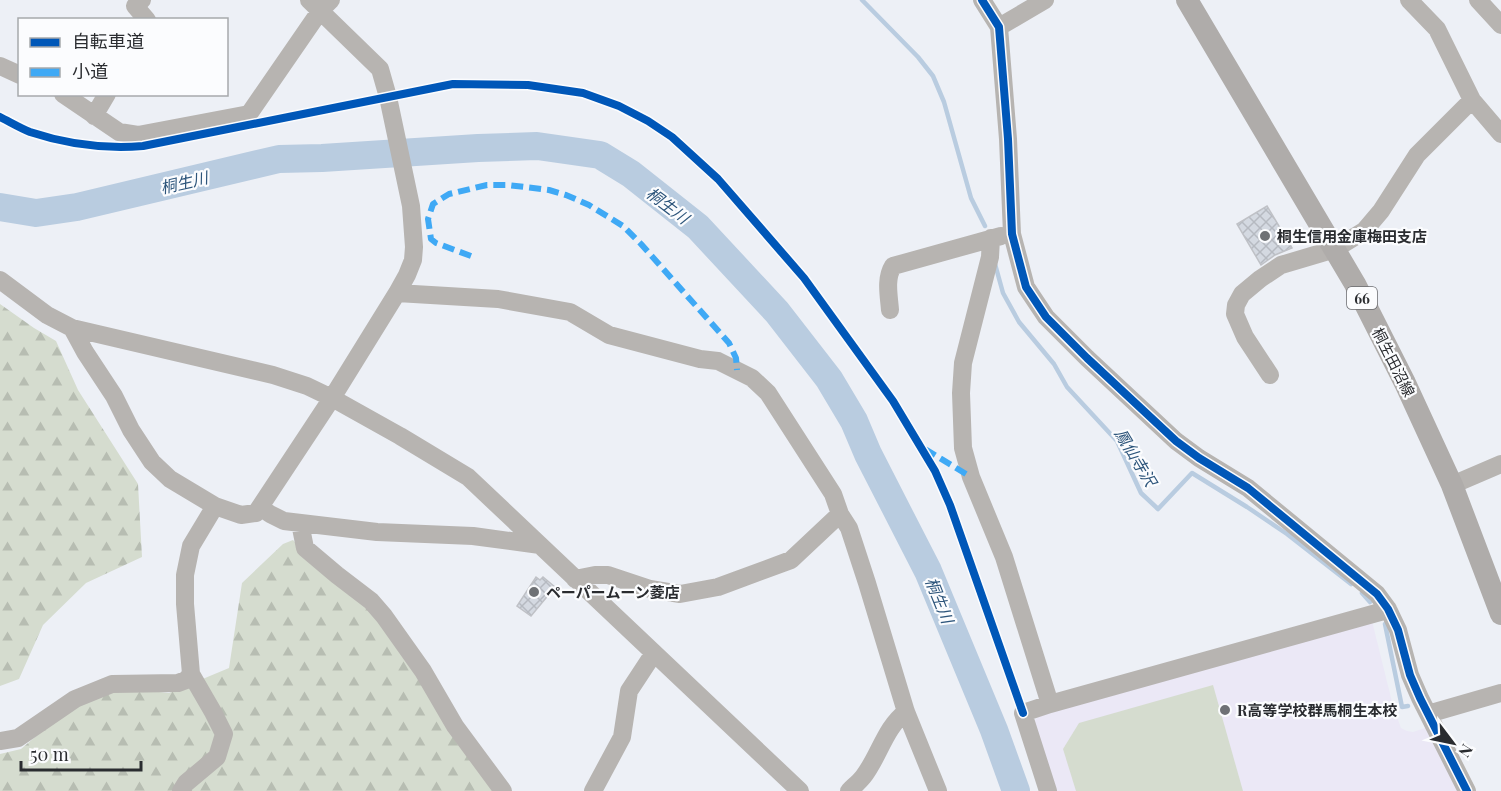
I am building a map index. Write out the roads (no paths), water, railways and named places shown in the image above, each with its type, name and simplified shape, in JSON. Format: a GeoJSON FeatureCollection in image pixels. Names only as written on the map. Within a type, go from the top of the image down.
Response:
{"type":"FeatureCollection","features":[{"type":"Feature","properties":{"kind":"main road","name":"桐生田沼線"},"geometry":{"type":"LineString","coordinates":[[1187,0],[1355,284],[1405,382],[1452,485],[1501,614]]}},
{"type":"Feature","properties":{"kind":"street"},"geometry":{"type":"LineString","coordinates":[[142,0],[135,6],[145,18]]}},
{"type":"Feature","properties":{"kind":"street"},"geometry":{"type":"LineString","coordinates":[[982,0],[999,27],[1008,139],[1012,234],[1026,287],[1046,317],[1176,441],[1248,488],[1377,594],[1388,609],[1398,630],[1410,675],[1467,791]]}},
{"type":"Feature","properties":{"kind":"street"},"geometry":{"type":"LineString","coordinates":[[999,27],[1045,0]]}},
{"type":"Feature","properties":{"kind":"street"},"geometry":{"type":"LineString","coordinates":[[1409,0],[1437,29],[1472,100],[1501,134]]}},
{"type":"Feature","properties":{"kind":"street"},"geometry":{"type":"LineString","coordinates":[[1478,0],[1501,25]]}},
{"type":"Feature","properties":{"kind":"street"},"geometry":{"type":"LineString","coordinates":[[66,96],[119,132],[138,135],[249,114],[320,4],[380,69],[414,228],[413,260],[407,275],[333,398],[256,513],[241,515],[215,506],[170,480],[152,462],[72,328]]}},
{"type":"Feature","properties":{"kind":"street"},"geometry":{"type":"LineString","coordinates":[[0,66],[18,74]]}},
{"type":"Feature","properties":{"kind":"street"},"geometry":{"type":"LineString","coordinates":[[94,116],[106,96]]}},
{"type":"Feature","properties":{"kind":"street"},"geometry":{"type":"LineString","coordinates":[[1270,375],[1245,337],[1235,314],[1236,305],[1242,294],[1281,265],[1335,249],[1364,231],[1381,211],[1417,155],[1472,100]]}},
{"type":"Feature","properties":{"kind":"street"},"geometry":{"type":"LineString","coordinates":[[890,310],[888,280],[893,266],[990,238],[1012,234]]}},
{"type":"Feature","properties":{"kind":"street"},"geometry":{"type":"LineString","coordinates":[[990,238],[990,257],[963,363],[961,393],[963,448],[971,477],[1004,557],[1050,704]]}},
{"type":"Feature","properties":{"kind":"street"},"geometry":{"type":"LineString","coordinates":[[0,280],[47,315],[72,328],[273,375],[307,386],[333,398],[468,477],[800,791]]}},
{"type":"Feature","properties":{"kind":"street"},"geometry":{"type":"LineString","coordinates":[[397,293],[498,299],[570,312],[609,335],[700,359],[718,361],[752,378],[768,393],[833,494],[840,514],[849,528],[906,712],[938,791]]}},
{"type":"Feature","properties":{"kind":"street"},"geometry":{"type":"LineString","coordinates":[[1452,485],[1501,464]]}},
{"type":"Feature","properties":{"kind":"street"},"geometry":{"type":"LineString","coordinates":[[181,791],[186,783],[217,757],[224,734],[191,674],[185,604],[185,575],[191,546],[215,506]]}},
{"type":"Feature","properties":{"kind":"street"},"geometry":{"type":"LineString","coordinates":[[261,507],[284,521],[377,532],[473,536],[540,544]]}},
{"type":"Feature","properties":{"kind":"street"},"geometry":{"type":"LineString","coordinates":[[576,579],[608,575],[650,589],[680,594],[718,587],[791,560],[840,514]]}},
{"type":"Feature","properties":{"kind":"street"},"geometry":{"type":"LineString","coordinates":[[300,523],[305,548],[371,601],[384,616],[423,671],[456,726],[503,791]]}},
{"type":"Feature","properties":{"kind":"street"},"geometry":{"type":"LineString","coordinates":[[1048,791],[1023,713],[1388,609]]}},
{"type":"Feature","properties":{"kind":"street"},"geometry":{"type":"LineString","coordinates":[[593,791],[622,737],[629,691],[654,652]]}},
{"type":"Feature","properties":{"kind":"street"},"geometry":{"type":"LineString","coordinates":[[0,741],[18,738],[75,699],[112,684],[178,683],[186,680],[191,674]]}},
{"type":"Feature","properties":{"kind":"street"},"geometry":{"type":"LineString","coordinates":[[1428,714],[1501,693]]}},
{"type":"Feature","properties":{"kind":"street"},"geometry":{"type":"LineString","coordinates":[[849,791],[863,777],[899,717],[906,712]]}},
{"type":"Feature","properties":{"kind":"waterway","name":"鳳仙寺沢"},"geometry":{"type":"LineString","coordinates":[[862,0],[918,57],[933,76],[944,102],[971,198],[985,226]]}},
{"type":"Feature","properties":{"kind":"waterway","name":"桐生川"},"geometry":{"type":"LineString","coordinates":[[0,207],[36,213],[77,207],[279,159],[537,146],[600,155],[631,174],[698,227],[777,312],[829,379],[854,421],[868,454],[928,571],[994,730],[1016,791]]}},
{"type":"Feature","properties":{"kind":"waterway","name":"鳳仙寺沢"},"geometry":{"type":"LineString","coordinates":[[995,264],[1003,293],[1019,322],[1054,364],[1067,387],[1117,441],[1141,493],[1158,509],[1192,473],[1287,534],[1351,584]]}},
{"type":"Feature","properties":{"kind":"waterway","name":"鳳仙寺沢"},"geometry":{"type":"LineString","coordinates":[[1362,593],[1370,602]]}},
{"type":"Feature","properties":{"kind":"waterway","name":"鳳仙寺沢"},"geometry":{"type":"LineString","coordinates":[[1385,624],[1402,707],[1408,706]]}},
{"type":"Feature","properties":{"kind":"place","name":"桐生信用金庫梅田支店"},"geometry":{"type":"Point","coordinates":[1265,236]}},
{"type":"Feature","properties":{"kind":"place","name":"ペーパームーン菱店"},"geometry":{"type":"Point","coordinates":[534,592]}},
{"type":"Feature","properties":{"kind":"place","name":"R高等学校群馬桐生本校"},"geometry":{"type":"Point","coordinates":[1225,710]}}]}
